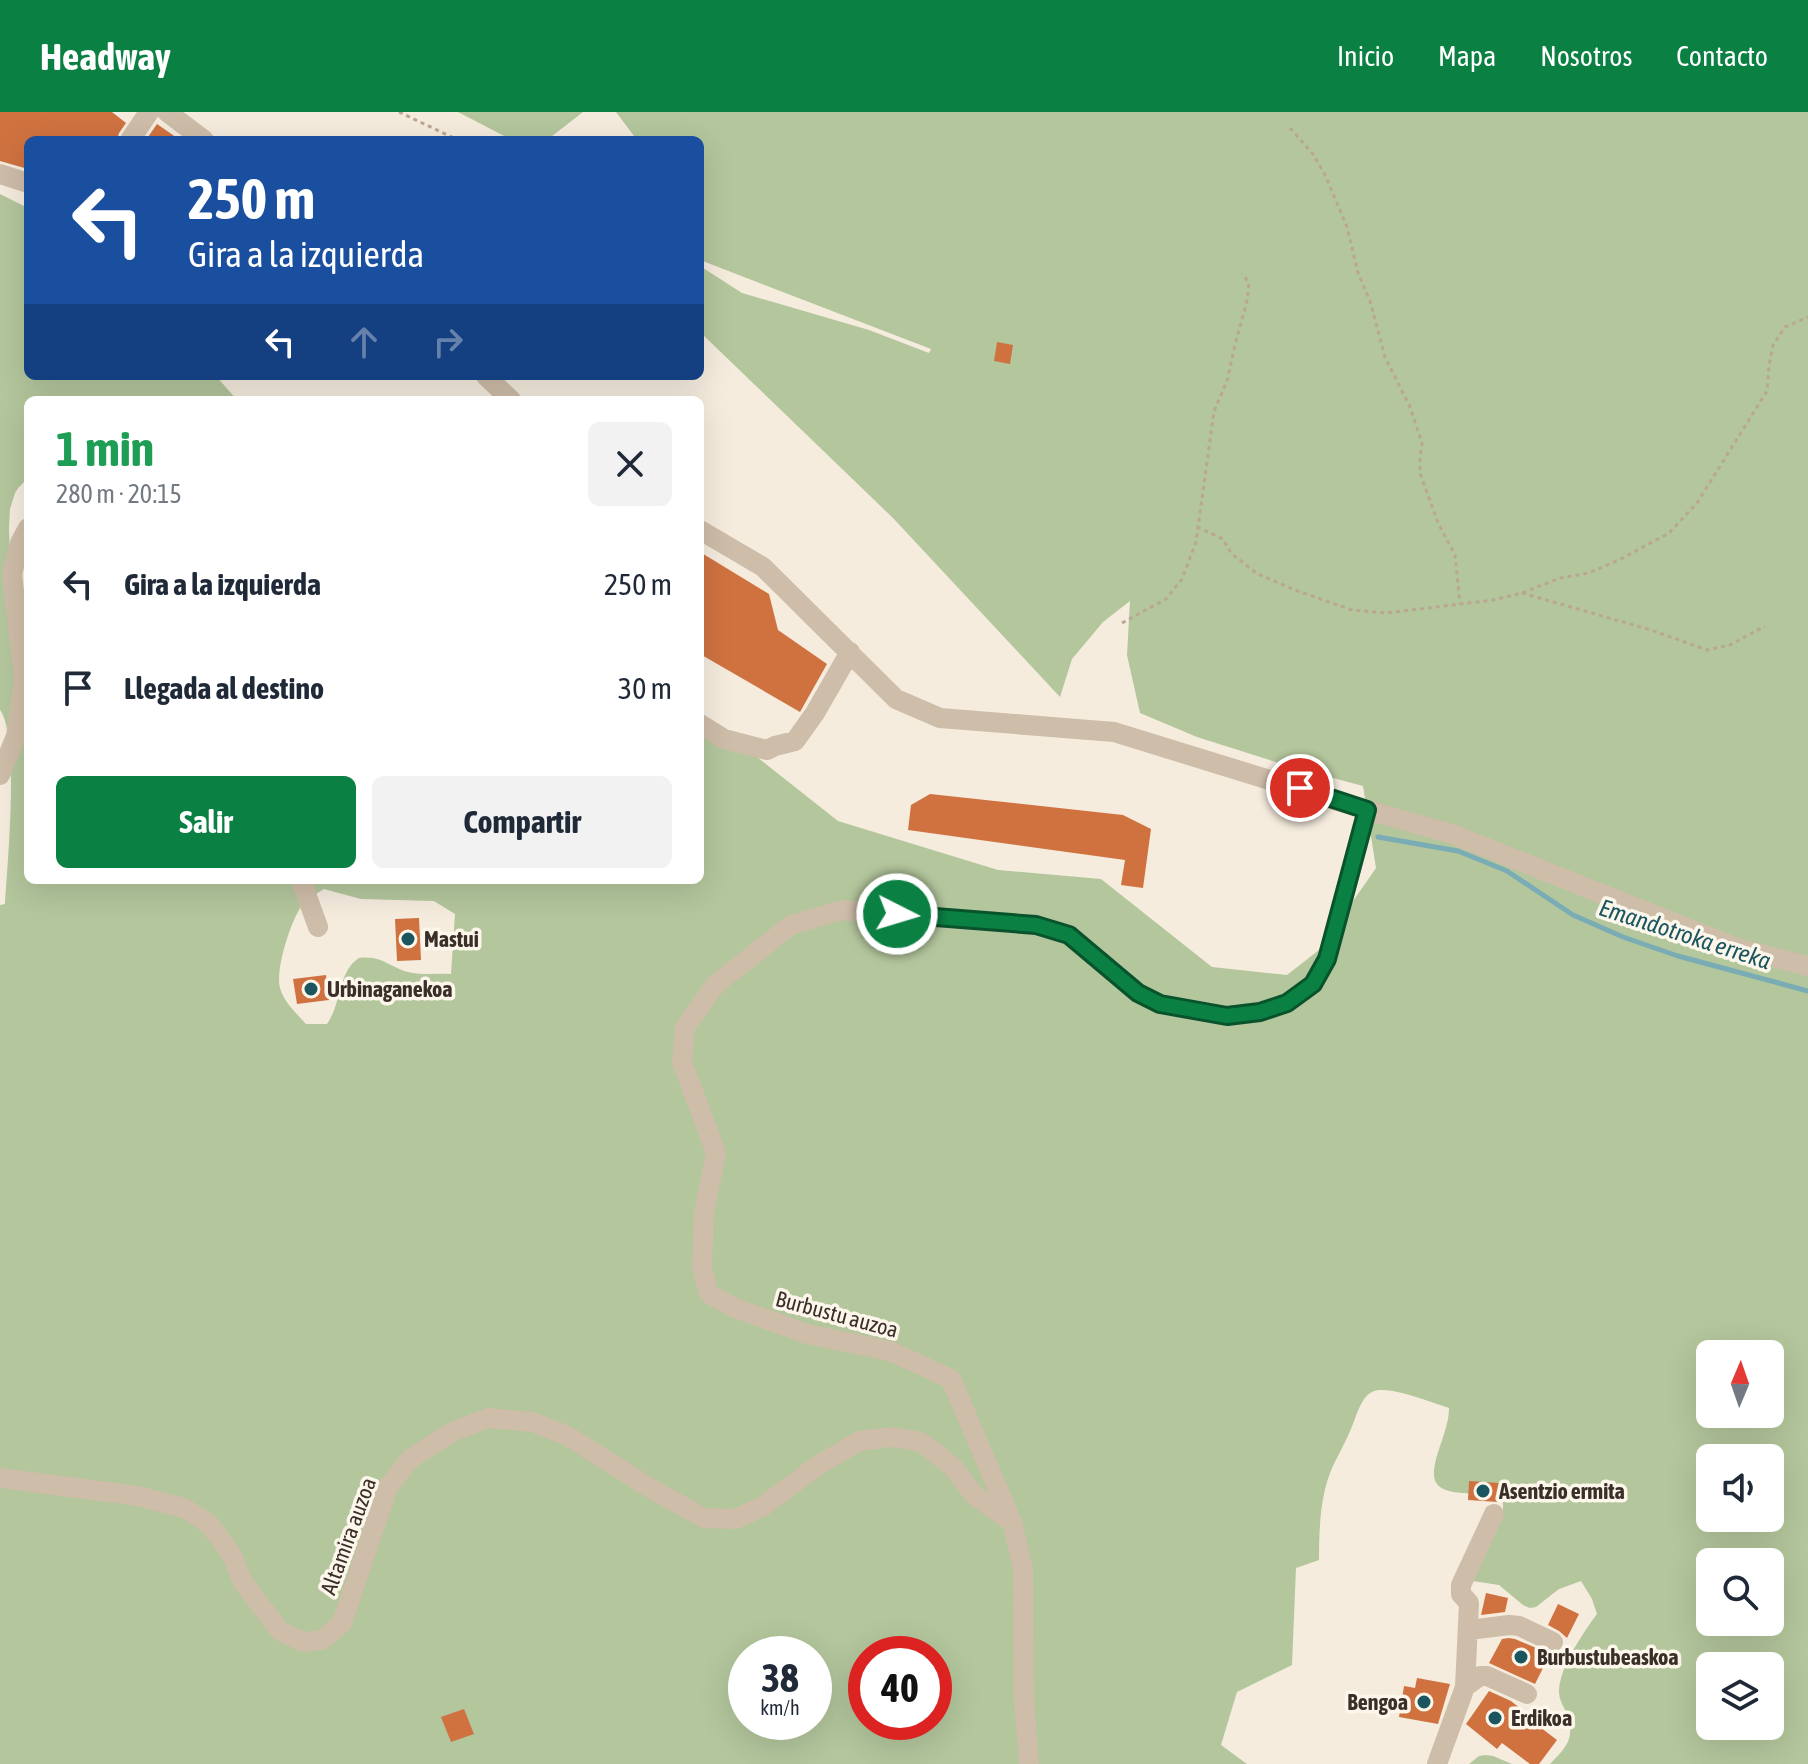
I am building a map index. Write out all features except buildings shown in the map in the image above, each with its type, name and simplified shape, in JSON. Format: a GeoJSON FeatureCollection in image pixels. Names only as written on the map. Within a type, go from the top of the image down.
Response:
{"type":"FeatureCollection","features":[{"type":"Feature","properties":{"kind":"street"},"geometry":{"type":"LineString","coordinates":[[133,136],[149,112]]}},
{"type":"Feature","properties":{"kind":"street"},"geometry":{"type":"LineString","coordinates":[[167,112],[199,136]]}},
{"type":"Feature","properties":{"kind":"street"},"geometry":{"type":"LineString","coordinates":[[0,174],[24,182]]}},
{"type":"Feature","properties":{"kind":"street"},"geometry":{"type":"LineString","coordinates":[[490,380],[507,396]]}},
{"type":"Feature","properties":{"kind":"street"},"geometry":{"type":"LineString","coordinates":[[704,532],[763,567],[896,699],[940,718],[1114,732],[1452,834],[1740,949],[1808,966]]}},
{"type":"Feature","properties":{"kind":"street"},"geometry":{"type":"LineString","coordinates":[[0,775],[16,736],[24,679],[12,574],[24,536]]}},
{"type":"Feature","properties":{"kind":"street"},"geometry":{"type":"LineString","coordinates":[[0,636],[20,643]]}},
{"type":"Feature","properties":{"kind":"street"},"geometry":{"type":"LineString","coordinates":[[704,726],[724,739],[767,750],[795,741],[850,652]]}},
{"type":"Feature","properties":{"kind":"street","name":"Burbustu auzoa"},"geometry":{"type":"LineString","coordinates":[[1029,1764],[1024,1699],[1023,1568],[1012,1522],[951,1379],[890,1351],[807,1334],[735,1308],[709,1294],[702,1268],[704,1212],[716,1153],[682,1062],[685,1027],[716,984],[791,925],[842,910],[1036,925],[1069,935],[1138,993],[1160,1004],[1227,1016],[1260,1012],[1287,1003],[1313,984],[1327,959],[1367,810]]}},
{"type":"Feature","properties":{"kind":"street"},"geometry":{"type":"LineString","coordinates":[[302,884],[318,927]]}},
{"type":"Feature","properties":{"kind":"street","name":"Altamira auzoa"},"geometry":{"type":"LineString","coordinates":[[0,1478],[138,1496],[184,1508],[209,1524],[232,1555],[242,1581],[280,1631],[303,1642],[322,1640],[342,1623],[388,1487],[411,1458],[454,1431],[488,1418],[532,1422],[566,1435],[704,1518],[735,1519],[762,1507],[817,1466],[859,1441],[892,1437],[921,1442],[953,1467],[974,1495],[1012,1522]]}},
{"type":"Feature","properties":{"kind":"street"},"geometry":{"type":"LineString","coordinates":[[1437,1764],[1465,1687],[1469,1603],[1461,1594],[1461,1585],[1494,1514]]}},
{"type":"Feature","properties":{"kind":"street"},"geometry":{"type":"LineString","coordinates":[[1469,1630],[1519,1626],[1553,1642]]}},
{"type":"Feature","properties":{"kind":"street"},"geometry":{"type":"LineString","coordinates":[[1465,1687],[1480,1676],[1487,1676],[1527,1694]]}},
{"type":"Feature","properties":{"kind":"path"},"geometry":{"type":"LineString","coordinates":[[399,112],[450,136]]}},
{"type":"Feature","properties":{"kind":"path"},"geometry":{"type":"LineString","coordinates":[[1290,128],[1313,154],[1347,227],[1385,357],[1410,407],[1422,443],[1420,473],[1438,523],[1455,555],[1460,604]]}},
{"type":"Feature","properties":{"kind":"path"},"geometry":{"type":"LineString","coordinates":[[1122,623],[1166,599],[1182,579],[1196,542],[1214,411],[1227,381],[1247,301],[1249,282],[1242,274]]}},
{"type":"Feature","properties":{"kind":"path"},"geometry":{"type":"LineString","coordinates":[[1197,527],[1223,539],[1231,553],[1256,573],[1352,610],[1386,613],[1493,600],[1560,578],[1589,573],[1669,533],[1697,503],[1767,391],[1773,345],[1785,327],[1808,317]]}},
{"type":"Feature","properties":{"kind":"path"},"geometry":{"type":"LineString","coordinates":[[1522,593],[1651,630],[1707,650],[1730,645],[1765,626]]}},
{"type":"Feature","properties":{"kind":"green space"},"geometry":{"type":"Polygon","coordinates":[[[458,112],[583,112],[552,136],[504,136],[458,112]]]}},
{"type":"Feature","properties":{"kind":"green space"},"geometry":{"type":"Polygon","coordinates":[[[616,112],[1808,112],[1808,1764],[1550,1764],[1569,1740],[1570,1727],[1559,1692],[1560,1683],[1573,1651],[1597,1614],[1592,1599],[1581,1581],[1559,1589],[1536,1607],[1530,1608],[1499,1585],[1466,1580],[1503,1514],[1503,1503],[1486,1495],[1452,1492],[1437,1484],[1434,1468],[1447,1426],[1449,1408],[1410,1395],[1379,1390],[1372,1392],[1361,1403],[1328,1479],[1321,1513],[1319,1560],[1296,1568],[1292,1665],[1237,1692],[1221,1745],[1247,1764],[0,1764],[0,905],[5,904],[11,773],[10,746],[0,710],[0,194],[24,206],[24,380],[220,380],[234,396],[24,396],[24,482],[15,493],[9,528],[10,557],[24,622],[24,884],[704,884],[704,715],[838,821],[998,870],[1101,879],[1212,967],[1287,975],[1319,950],[1376,868],[1363,786],[1197,737],[1140,713],[1127,655],[1130,601],[1103,622],[1072,659],[1060,697],[893,518],[704,336],[704,269],[742,293],[869,330],[929,353],[931,349],[704,262],[704,136],[634,136],[616,112]],[[324,889],[298,911],[285,945],[279,980],[282,993],[306,1024],[327,1024],[347,971],[359,958],[375,959],[413,973],[451,974],[455,914],[434,901],[361,899],[324,889]]]}},
{"type":"Feature","properties":{"kind":"green space"},"geometry":{"type":"Polygon","coordinates":[[[1485,1755],[1493,1756],[1512,1764],[1469,1764],[1485,1755]]]}},
{"type":"Feature","properties":{"kind":"waterway","name":"Emandotroka erreka"},"geometry":{"type":"LineString","coordinates":[[1378,837],[1458,851],[1507,871],[1573,915],[1623,937],[1678,956],[1808,991]]}},
{"type":"Feature","properties":{"kind":"place","name":"Mastui"},"geometry":{"type":"Point","coordinates":[408,939]}},
{"type":"Feature","properties":{"kind":"place","name":"Urbinaganekoa"},"geometry":{"type":"Point","coordinates":[311,989]}},
{"type":"Feature","properties":{"kind":"place","name":"Asentzio ermita"},"geometry":{"type":"Point","coordinates":[1483,1491]}},
{"type":"Feature","properties":{"kind":"place","name":"Burbustubeaskoa"},"geometry":{"type":"Point","coordinates":[1521,1657]}},
{"type":"Feature","properties":{"kind":"place","name":"Bengoa"},"geometry":{"type":"Point","coordinates":[1424,1702]}},
{"type":"Feature","properties":{"kind":"place","name":"Erdikoa"},"geometry":{"type":"Point","coordinates":[1495,1718]}},
{"type":"Feature","properties":{"kind":"route"},"geometry":{"type":"LineString","coordinates":[[897,914],[1036,925],[1069,935],[1138,993],[1160,1004],[1227,1016],[1260,1012],[1287,1003],[1313,984],[1327,959],[1367,810],[1300,788]]}}]}
